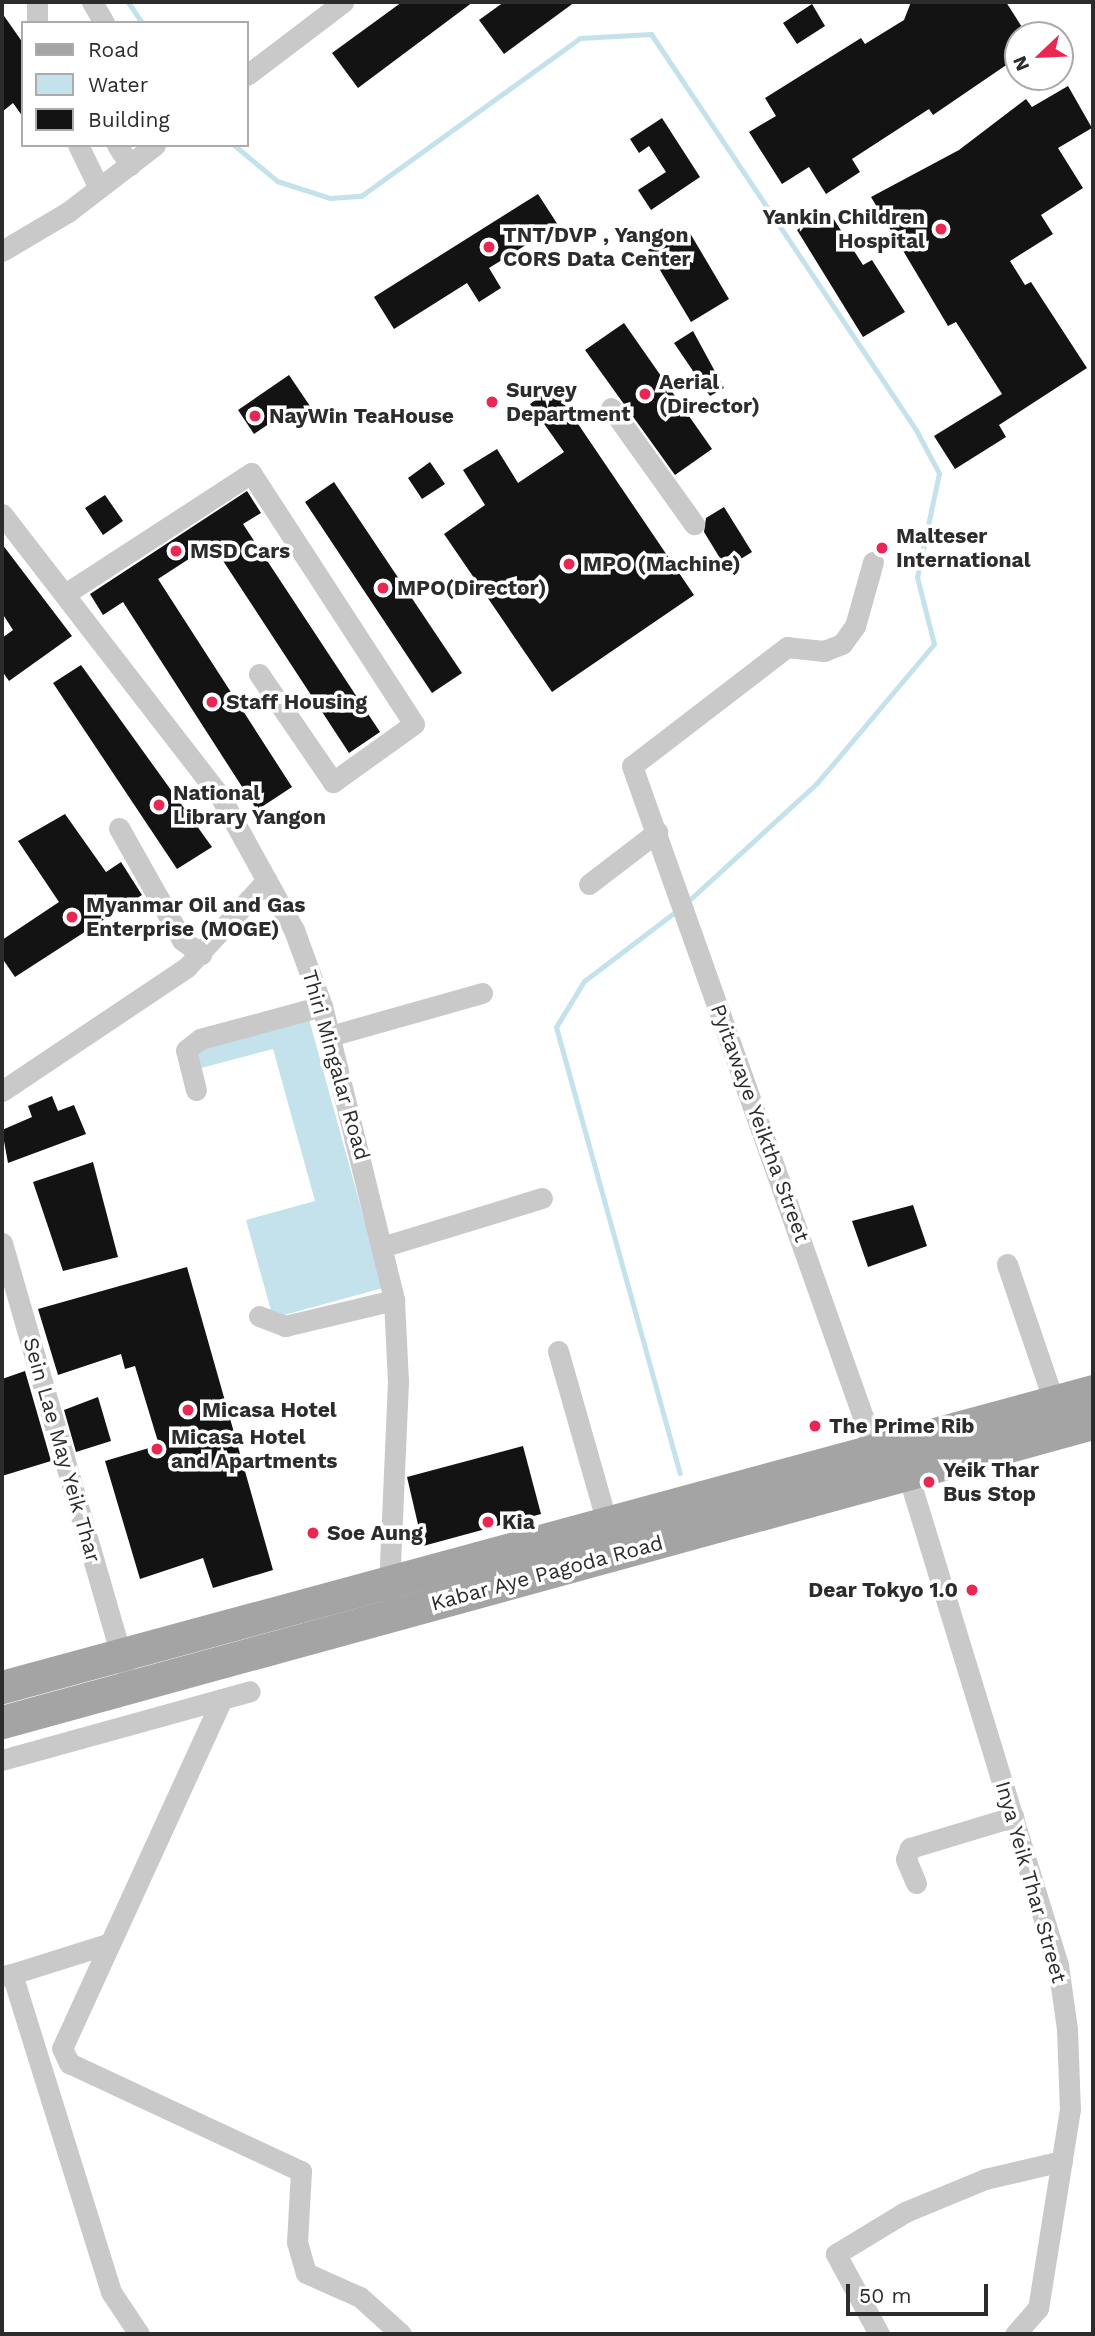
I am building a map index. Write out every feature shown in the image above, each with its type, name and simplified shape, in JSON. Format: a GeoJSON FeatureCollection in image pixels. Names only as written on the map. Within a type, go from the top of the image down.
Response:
{"type":"FeatureCollection","features":[{"type":"Feature","properties":{"kind":"main road","name":"Kabar Aye Pagoda Road"},"geometry":{"type":"LineString","coordinates":[[2,1687],[126,1672],[390,1615],[892,1462],[1054,1402],[1093,1391]]}},
{"type":"Feature","properties":{"kind":"main road","name":"Kabar Aye Pagoda Road"},"geometry":{"type":"LineString","coordinates":[[2,1722],[126,1672],[389,1582],[607,1523],[892,1462],[1093,1423]]}},
{"type":"Feature","properties":{"kind":"street"},"geometry":{"type":"LineString","coordinates":[[37,2],[37,21]]}},
{"type":"Feature","properties":{"kind":"street"},"geometry":{"type":"LineString","coordinates":[[92,2],[102,21]]}},
{"type":"Feature","properties":{"kind":"street"},"geometry":{"type":"LineString","coordinates":[[248,74],[343,2]]}},
{"type":"Feature","properties":{"kind":"street"},"geometry":{"type":"LineString","coordinates":[[79,147],[99,188]]}},
{"type":"Feature","properties":{"kind":"street"},"geometry":{"type":"LineString","coordinates":[[118,147],[130,165]]}},
{"type":"Feature","properties":{"kind":"street"},"geometry":{"type":"LineString","coordinates":[[2,251],[99,188],[152,147]]}},
{"type":"Feature","properties":{"kind":"street"},"geometry":{"type":"LineString","coordinates":[[611,408],[694,524]]}},
{"type":"Feature","properties":{"kind":"street"},"geometry":{"type":"LineString","coordinates":[[65,594],[251,473],[414,724],[332,782],[259,674]]}},
{"type":"Feature","properties":{"kind":"street","name":"Thiri Mingalar Road"},"geometry":{"type":"LineString","coordinates":[[2,514],[220,796],[294,930],[322,1006],[385,1246],[394,1300],[398,1381],[389,1582],[390,1615]]}},
{"type":"Feature","properties":{"kind":"street","name":"Pyitawaye Yeiktha Street"},"geometry":{"type":"LineString","coordinates":[[873,562],[855,626],[842,644],[824,651],[787,647],[632,766],[892,1462]]}},
{"type":"Feature","properties":{"kind":"street"},"geometry":{"type":"LineString","coordinates":[[119,828],[182,940],[201,954]]}},
{"type":"Feature","properties":{"kind":"street"},"geometry":{"type":"LineString","coordinates":[[589,884],[657,832]]}},
{"type":"Feature","properties":{"kind":"street"},"geometry":{"type":"LineString","coordinates":[[2,1091],[201,954],[267,880]]}},
{"type":"Feature","properties":{"kind":"street"},"geometry":{"type":"LineString","coordinates":[[330,1037],[482,993]]}},
{"type":"Feature","properties":{"kind":"street"},"geometry":{"type":"LineString","coordinates":[[196,1090],[186,1050],[200,1039],[322,1006]]}},
{"type":"Feature","properties":{"kind":"street"},"geometry":{"type":"LineString","coordinates":[[385,1246],[542,1198]]}},
{"type":"Feature","properties":{"kind":"street","name":"Sein Lae May Yeik Thar"},"geometry":{"type":"LineString","coordinates":[[2,1243],[126,1672]]}},
{"type":"Feature","properties":{"kind":"street"},"geometry":{"type":"LineString","coordinates":[[1007,1264],[1054,1402]]}},
{"type":"Feature","properties":{"kind":"street"},"geometry":{"type":"LineString","coordinates":[[259,1316],[285,1326],[394,1300]]}},
{"type":"Feature","properties":{"kind":"street"},"geometry":{"type":"LineString","coordinates":[[558,1351],[607,1523]]}},
{"type":"Feature","properties":{"kind":"street","name":"Inya Yeik Thar Street"},"geometry":{"type":"LineString","coordinates":[[892,1462],[1013,1817],[1058,1965],[1066,2016],[1070,2109],[1062,2161],[1038,2308],[1015,2334]]}},
{"type":"Feature","properties":{"kind":"street"},"geometry":{"type":"LineString","coordinates":[[2,1760],[250,1691]]}},
{"type":"Feature","properties":{"kind":"street"},"geometry":{"type":"LineString","coordinates":[[222,1699],[65,2036],[69,2063],[301,2171],[296,2242],[306,2273],[360,2297],[401,2334]]}},
{"type":"Feature","properties":{"kind":"street"},"geometry":{"type":"LineString","coordinates":[[916,1883],[906,1859],[910,1848],[1013,1817]]}},
{"type":"Feature","properties":{"kind":"street"},"geometry":{"type":"LineString","coordinates":[[107,1944],[7,1975],[111,2292],[139,2334]]}},
{"type":"Feature","properties":{"kind":"street"},"geometry":{"type":"LineString","coordinates":[[879,2334],[836,2253],[905,2213],[985,2179],[1062,2161]]}},
{"type":"Feature","properties":{"kind":"water"},"geometry":{"type":"Polygon","coordinates":[[[309,1019],[383,1288],[273,1318],[246,1220],[315,1201],[273,1049],[201,1068],[196,1050],[309,1019]]]}},
{"type":"Feature","properties":{"kind":"building"},"geometry":{"type":"Polygon","coordinates":[[[402,2],[473,2],[358,88],[332,53],[402,2]]]}},
{"type":"Feature","properties":{"kind":"building"},"geometry":{"type":"Polygon","coordinates":[[[504,2],[575,2],[504,54],[479,20],[504,2]]]}},
{"type":"Feature","properties":{"kind":"building"},"geometry":{"type":"Polygon","coordinates":[[[911,2],[1006,2],[1018,21],[1004,21],[1004,67],[933,115],[929,109],[852,159],[860,172],[826,194],[809,167],[782,184],[749,132],[776,116],[765,98],[861,38],[865,44],[904,20],[911,2]]]}},
{"type":"Feature","properties":{"kind":"building"},"geometry":{"type":"Polygon","coordinates":[[[812,4],[825,26],[797,44],[783,23],[812,4]]]}},
{"type":"Feature","properties":{"kind":"building"},"geometry":{"type":"Polygon","coordinates":[[[2,13],[21,40],[21,114],[13,103],[2,112],[2,13]]]}},
{"type":"Feature","properties":{"kind":"building"},"geometry":{"type":"Polygon","coordinates":[[[1059,91],[1071,91],[1092,128],[1058,148],[1083,188],[1041,215],[1053,234],[1010,261],[1025,285],[1031,282],[1087,368],[999,425],[1006,437],[955,469],[934,436],[1002,394],[956,322],[948,326],[871,197],[959,150],[1026,99],[1032,107],[1059,91]]]}},
{"type":"Feature","properties":{"kind":"building"},"geometry":{"type":"Polygon","coordinates":[[[662,118],[700,177],[651,210],[638,190],[666,172],[649,146],[639,153],[630,139],[662,118]]]}},
{"type":"Feature","properties":{"kind":"building","name":"TNT/DVP , Yangon CORS Data Center"},"geometry":{"type":"Polygon","coordinates":[[[538,194],[558,225],[489,268],[501,288],[479,302],[467,283],[394,329],[374,297],[538,194]]]}},
{"type":"Feature","properties":{"kind":"building"},"geometry":{"type":"Polygon","coordinates":[[[828,210],[863,265],[872,260],[905,312],[863,337],[797,230],[828,210]]]}},
{"type":"Feature","properties":{"kind":"building"},"geometry":{"type":"Polygon","coordinates":[[[687,228],[729,299],[691,322],[648,250],[687,228]]]}},
{"type":"Feature","properties":{"kind":"building","name":"Aerial (Director)"},"geometry":{"type":"Polygon","coordinates":[[[624,323],[712,449],[675,475],[585,350],[624,323]]]}},
{"type":"Feature","properties":{"kind":"building"},"geometry":{"type":"Polygon","coordinates":[[[693,331],[724,388],[710,396],[674,343],[693,331]]]}},
{"type":"Feature","properties":{"kind":"building"},"geometry":{"type":"Polygon","coordinates":[[[289,375],[314,412],[293,426],[285,413],[254,434],[238,410],[289,375]]]}},
{"type":"Feature","properties":{"kind":"building","name":"MPO (Machine)"},"geometry":{"type":"Polygon","coordinates":[[[553,387],[694,595],[552,692],[444,534],[485,505],[463,470],[497,449],[518,483],[564,452],[530,404],[553,387]]]}},
{"type":"Feature","properties":{"kind":"building"},"geometry":{"type":"Polygon","coordinates":[[[430,462],[445,484],[422,499],[408,478],[430,462]]]}},
{"type":"Feature","properties":{"kind":"building","name":"MPO(Director)"},"geometry":{"type":"Polygon","coordinates":[[[334,482],[462,673],[432,693],[305,502],[334,482]]]}},
{"type":"Feature","properties":{"kind":"building"},"geometry":{"type":"Polygon","coordinates":[[[247,491],[261,513],[243,524],[380,732],[349,753],[212,544],[158,579],[292,787],[257,810],[123,602],[103,615],[90,594],[247,491]]]}},
{"type":"Feature","properties":{"kind":"building"},"geometry":{"type":"Polygon","coordinates":[[[105,495],[123,521],[103,535],[85,508],[105,495]]]}},
{"type":"Feature","properties":{"kind":"building"},"geometry":{"type":"Polygon","coordinates":[[[724,507],[752,552],[726,568],[704,532],[706,518],[724,507]]]}},
{"type":"Feature","properties":{"kind":"building"},"geometry":{"type":"Polygon","coordinates":[[[2,544],[72,636],[9,681],[2,671],[2,638],[13,630],[2,613],[2,544]]]}},
{"type":"Feature","properties":{"kind":"building","name":"National Library Yangon"},"geometry":{"type":"Polygon","coordinates":[[[81,665],[212,847],[177,869],[53,683],[81,665]]]}},
{"type":"Feature","properties":{"kind":"building"},"geometry":{"type":"Polygon","coordinates":[[[65,814],[106,872],[121,862],[142,895],[15,977],[2,958],[2,940],[59,902],[18,841],[65,814]]]}},
{"type":"Feature","properties":{"kind":"building"},"geometry":{"type":"Polygon","coordinates":[[[52,1096],[58,1111],[74,1105],[86,1134],[8,1163],[2,1130],[32,1117],[28,1106],[52,1096]]]}},
{"type":"Feature","properties":{"kind":"building"},"geometry":{"type":"Polygon","coordinates":[[[93,1162],[118,1257],[63,1271],[33,1182],[93,1162]]]}},
{"type":"Feature","properties":{"kind":"building"},"geometry":{"type":"Polygon","coordinates":[[[913,1205],[927,1246],[868,1267],[852,1221],[913,1205]]]}},
{"type":"Feature","properties":{"kind":"building","name":"Micasa Hotel"},"geometry":{"type":"Polygon","coordinates":[[[187,1267],[273,1570],[213,1588],[203,1558],[140,1579],[105,1461],[159,1445],[135,1366],[125,1369],[121,1354],[58,1375],[38,1309],[187,1267]]]}},
{"type":"Feature","properties":{"kind":"building"},"geometry":{"type":"Polygon","coordinates":[[[25,1371],[51,1461],[2,1476],[2,1379],[25,1371]]]}},
{"type":"Feature","properties":{"kind":"building"},"geometry":{"type":"Polygon","coordinates":[[[98,1397],[111,1441],[76,1452],[64,1410],[98,1397]]]}},
{"type":"Feature","properties":{"kind":"building"},"geometry":{"type":"Polygon","coordinates":[[[523,1446],[541,1514],[423,1546],[407,1477],[523,1446]]]}},
{"type":"Feature","properties":{"kind":"waterway"},"geometry":{"type":"LineString","coordinates":[[128,2],[141,21]]}},
{"type":"Feature","properties":{"kind":"waterway"},"geometry":{"type":"LineString","coordinates":[[236,147],[277,181],[330,198],[361,196],[580,38],[651,34],[917,432],[939,473],[917,577],[934,644],[817,783],[686,903]]}},
{"type":"Feature","properties":{"kind":"waterway"},"geometry":{"type":"LineString","coordinates":[[679,909],[584,981],[556,1027],[680,1473]]}},
{"type":"Feature","properties":{"kind":"place","name":"Yankin Children Hospital"},"geometry":{"type":"Point","coordinates":[941,229]}},
{"type":"Feature","properties":{"kind":"place","name":"TNT/DVP , Yangon CORS Data Center"},"geometry":{"type":"Point","coordinates":[489,247]}},
{"type":"Feature","properties":{"kind":"place","name":"Aerial (Director)"},"geometry":{"type":"Point","coordinates":[645,394]}},
{"type":"Feature","properties":{"kind":"place","name":"Survey Department"},"geometry":{"type":"Point","coordinates":[492,402]}},
{"type":"Feature","properties":{"kind":"place","name":"NayWin TeaHouse"},"geometry":{"type":"Point","coordinates":[255,416]}},
{"type":"Feature","properties":{"kind":"place","name":"Malteser International"},"geometry":{"type":"Point","coordinates":[882,548]}},
{"type":"Feature","properties":{"kind":"place","name":"MSD Cars"},"geometry":{"type":"Point","coordinates":[176,551]}},
{"type":"Feature","properties":{"kind":"place","name":"MPO (Machine)"},"geometry":{"type":"Point","coordinates":[569,564]}},
{"type":"Feature","properties":{"kind":"place","name":"MPO(Director)"},"geometry":{"type":"Point","coordinates":[383,588]}},
{"type":"Feature","properties":{"kind":"place","name":"Staff Housing"},"geometry":{"type":"Point","coordinates":[212,702]}},
{"type":"Feature","properties":{"kind":"place","name":"National Library Yangon"},"geometry":{"type":"Point","coordinates":[159,805]}},
{"type":"Feature","properties":{"kind":"place","name":"Myanmar Oil and Gas Enterprise (MOGE)"},"geometry":{"type":"Point","coordinates":[72,917]}},
{"type":"Feature","properties":{"kind":"place","name":"Micasa Hotel"},"geometry":{"type":"Point","coordinates":[188,1410]}},
{"type":"Feature","properties":{"kind":"place","name":"The Prime Rib"},"geometry":{"type":"Point","coordinates":[815,1426]}},
{"type":"Feature","properties":{"kind":"place","name":"Micasa Hotel and Apartments"},"geometry":{"type":"Point","coordinates":[157,1449]}},
{"type":"Feature","properties":{"kind":"place","name":"Yeik Thar Bus Stop"},"geometry":{"type":"Point","coordinates":[929,1482]}},
{"type":"Feature","properties":{"kind":"place","name":"Kia"},"geometry":{"type":"Point","coordinates":[488,1522]}},
{"type":"Feature","properties":{"kind":"place","name":"Soe Aung"},"geometry":{"type":"Point","coordinates":[313,1533]}},
{"type":"Feature","properties":{"kind":"place","name":"Dear Tokyo 1.0"},"geometry":{"type":"Point","coordinates":[972,1590]}}]}
